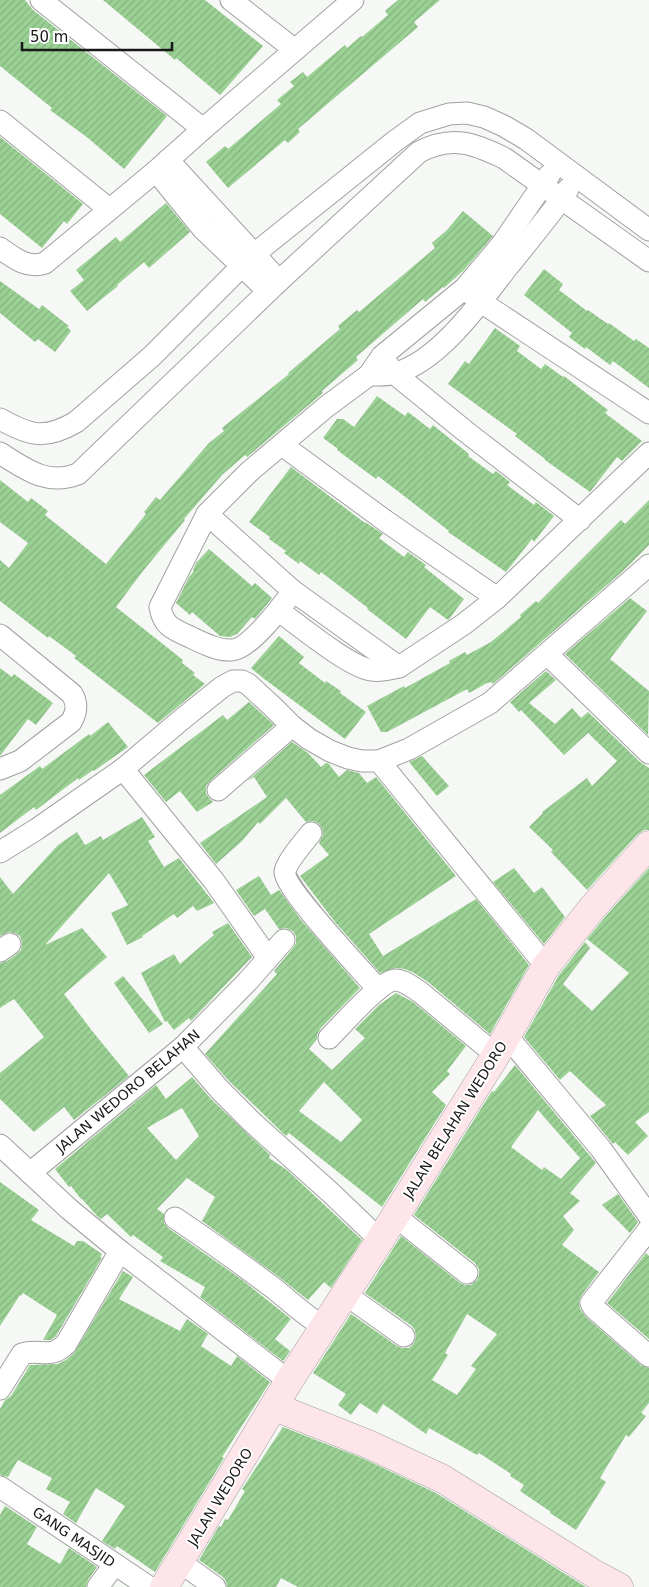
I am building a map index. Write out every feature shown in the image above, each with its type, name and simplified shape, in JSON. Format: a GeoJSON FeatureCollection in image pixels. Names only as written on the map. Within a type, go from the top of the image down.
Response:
{"type":"FeatureCollection","features":[{"type":"Feature","properties":{"kind":"street"},"geometry":{"type":"LineString","coordinates":[[41,0],[203,129]]}},
{"type":"Feature","properties":{"kind":"street"},"geometry":{"type":"LineString","coordinates":[[231,0],[295,50]]}},
{"type":"Feature","properties":{"kind":"street"},"geometry":{"type":"LineString","coordinates":[[0,248],[26,264],[37,266],[45,263],[162,166],[353,0]]}},
{"type":"Feature","properties":{"kind":"street"},"geometry":{"type":"LineString","coordinates":[[0,419],[15,428],[31,434],[48,433],[64,429],[76,422],[152,356],[248,261],[395,141],[420,123],[449,114],[467,113],[484,117],[504,126],[649,230]]}},
{"type":"Feature","properties":{"kind":"street"},"geometry":{"type":"LineString","coordinates":[[0,121],[109,209]]}},
{"type":"Feature","properties":{"kind":"street"},"geometry":{"type":"LineString","coordinates":[[0,452],[32,473],[54,478],[67,478],[78,474],[273,286],[419,152],[432,145],[466,142],[483,147],[504,158],[526,172],[561,200],[649,260]]}},
{"type":"Feature","properties":{"kind":"street"},"geometry":{"type":"LineString","coordinates":[[293,591],[279,611],[245,646],[231,651],[212,646],[176,630],[167,624],[162,617],[160,607],[207,514],[250,471],[326,407],[369,375],[382,356],[465,288],[502,244],[557,164]]}},
{"type":"Feature","properties":{"kind":"street"},"geometry":{"type":"LineString","coordinates":[[162,166],[203,229],[248,261],[273,286]]}},
{"type":"Feature","properties":{"kind":"street"},"geometry":{"type":"LineString","coordinates":[[369,375],[395,374],[415,365],[433,352],[454,332],[481,302],[561,200],[576,177]]}},
{"type":"Feature","properties":{"kind":"street"},"geometry":{"type":"LineString","coordinates":[[465,288],[481,302],[649,413]]}},
{"type":"Feature","properties":{"kind":"street"},"geometry":{"type":"LineString","coordinates":[[382,356],[395,374],[465,432],[580,520]]}},
{"type":"Feature","properties":{"kind":"street"},"geometry":{"type":"LineString","coordinates":[[282,445],[387,522],[497,598]]}},
{"type":"Feature","properties":{"kind":"street"},"geometry":{"type":"LineString","coordinates":[[279,611],[356,665],[374,671],[398,667],[464,624],[497,598],[649,453]]}},
{"type":"Feature","properties":{"kind":"street"},"geometry":{"type":"LineString","coordinates":[[207,514],[293,591],[398,667]]}},
{"type":"Feature","properties":{"kind":"street"},"geometry":{"type":"LineString","coordinates":[[0,852],[37,829],[123,769],[181,720],[233,680],[248,684],[292,726],[309,739],[330,751],[362,761],[379,761],[409,749],[490,703],[649,565]]}},
{"type":"Feature","properties":{"kind":"street"},"geometry":{"type":"LineString","coordinates":[[0,635],[72,694],[76,700],[75,715],[71,722],[20,761],[0,769]]}},
{"type":"Feature","properties":{"kind":"street"},"geometry":{"type":"LineString","coordinates":[[547,654],[649,754]]}},
{"type":"Feature","properties":{"kind":"street"},"geometry":{"type":"LineString","coordinates":[[218,790],[292,726]]}},
{"type":"Feature","properties":{"kind":"street"},"geometry":{"type":"LineString","coordinates":[[379,761],[546,966]]}},
{"type":"Feature","properties":{"kind":"street"},"geometry":{"type":"LineString","coordinates":[[123,769],[214,881],[268,958]]}},
{"type":"Feature","properties":{"kind":"street"},"geometry":{"type":"LineString","coordinates":[[311,833],[286,868],[285,876],[338,946],[378,989]]}},
{"type":"Feature","properties":{"kind":"street","name":"JALAN BELAHAN WEDORO"},"geometry":{"type":"LineString","coordinates":[[275,1407],[289,1381],[502,1046],[546,966],[593,907],[649,845]]}},
{"type":"Feature","properties":{"kind":"street","name":"JALAN WEDORO BELAHAN"},"geometry":{"type":"LineString","coordinates":[[30,1173],[183,1048],[284,940]]}},
{"type":"Feature","properties":{"kind":"street"},"geometry":{"type":"LineString","coordinates":[[330,1038],[378,989],[394,980],[406,983],[502,1046],[601,1149],[649,1216]]}},
{"type":"Feature","properties":{"kind":"street"},"geometry":{"type":"LineString","coordinates":[[183,1048],[220,1090],[252,1122],[380,1240]]}},
{"type":"Feature","properties":{"kind":"street"},"geometry":{"type":"LineString","coordinates":[[0,1145],[69,1209],[120,1251],[289,1381]]}},
{"type":"Feature","properties":{"kind":"street"},"geometry":{"type":"LineString","coordinates":[[395,1216],[467,1274]]}},
{"type":"Feature","properties":{"kind":"street"},"geometry":{"type":"LineString","coordinates":[[175,1218],[218,1246],[283,1295],[308,1317],[324,1327]]}},
{"type":"Feature","properties":{"kind":"street"},"geometry":{"type":"LineString","coordinates":[[649,1229],[591,1303],[594,1308],[649,1356]]}},
{"type":"Feature","properties":{"kind":"street"},"geometry":{"type":"LineString","coordinates":[[0,1389],[22,1354],[32,1352],[52,1353],[58,1351],[66,1344],[120,1251]]}},
{"type":"Feature","properties":{"kind":"street"},"geometry":{"type":"LineString","coordinates":[[345,1294],[404,1336]]}},
{"type":"Feature","properties":{"kind":"street"},"geometry":{"type":"LineString","coordinates":[[275,1407],[368,1444],[443,1479],[593,1573],[619,1587]]}},
{"type":"Feature","properties":{"kind":"street","name":"JALAN WEDORO"},"geometry":{"type":"LineString","coordinates":[[164,1587],[275,1407]]}},
{"type":"Feature","properties":{"kind":"street","name":"GANG MASJID"},"geometry":{"type":"LineString","coordinates":[[0,1487],[149,1587]]}},
{"type":"Feature","properties":{"kind":"street"},"geometry":{"type":"LineString","coordinates":[[180,1562],[216,1587]]}},
{"type":"Feature","properties":{"kind":"street"},"geometry":{"type":"LineString","coordinates":[[98,1587],[114,1564]]}},
{"type":"Feature","properties":{"kind":"building"},"geometry":{"type":"Polygon","coordinates":[[[0,0],[25,0],[33,10],[167,116],[124,169],[88,138],[50,110],[52,108],[0,66],[0,0]]]}},
{"type":"Feature","properties":{"kind":"building"},"geometry":{"type":"Polygon","coordinates":[[[103,0],[205,0],[263,46],[220,95],[103,0]]]}},
{"type":"Feature","properties":{"kind":"building"},"geometry":{"type":"Polygon","coordinates":[[[398,0],[440,0],[414,22],[418,27],[298,129],[300,132],[288,143],[285,140],[228,188],[206,162],[225,146],[228,149],[281,104],[277,100],[294,86],[290,82],[303,72],[307,77],[345,45],[347,48],[362,37],[388,15],[385,11],[398,0]]]}},
{"type":"Feature","properties":{"kind":"building"},"geometry":{"type":"Polygon","coordinates":[[[0,137],[83,204],[67,224],[64,221],[42,248],[0,214],[0,137]]]}},
{"type":"Feature","properties":{"kind":"building"},"geometry":{"type":"Polygon","coordinates":[[[166,203],[190,232],[149,268],[144,262],[87,311],[70,291],[84,280],[76,270],[116,237],[120,242],[166,203]]]}},
{"type":"Feature","properties":{"kind":"building"},"geometry":{"type":"Polygon","coordinates":[[[463,211],[493,236],[464,270],[425,302],[423,299],[356,357],[358,360],[322,391],[323,393],[247,457],[245,455],[222,475],[184,519],[116,607],[183,660],[182,663],[195,673],[193,675],[205,684],[158,723],[74,658],[76,656],[49,636],[48,638],[0,601],[0,560],[9,568],[28,543],[0,522],[0,480],[28,502],[31,498],[48,511],[45,515],[106,564],[146,514],[144,512],[156,497],[160,500],[209,443],[224,431],[222,428],[289,374],[340,329],[338,326],[357,310],[359,312],[435,248],[432,243],[447,230],[463,211]]]}},
{"type":"Feature","properties":{"kind":"building"},"geometry":{"type":"Polygon","coordinates":[[[544,269],[563,284],[559,290],[587,311],[609,323],[634,341],[636,339],[649,348],[649,388],[613,361],[610,365],[586,347],[585,349],[569,337],[572,333],[524,295],[544,269]]]}},
{"type":"Feature","properties":{"kind":"building"},"geometry":{"type":"Polygon","coordinates":[[[0,281],[39,309],[42,305],[69,326],[67,327],[71,331],[55,352],[38,339],[35,342],[0,313],[0,281]]]}},
{"type":"Feature","properties":{"kind":"building"},"geometry":{"type":"Polygon","coordinates":[[[495,328],[520,346],[517,351],[541,369],[545,364],[564,376],[608,410],[605,413],[642,441],[622,461],[617,457],[590,492],[545,460],[515,436],[517,434],[448,384],[465,361],[469,364],[495,328]]]}},
{"type":"Feature","properties":{"kind":"building"},"geometry":{"type":"Polygon","coordinates":[[[377,396],[405,416],[408,412],[430,429],[433,425],[469,454],[468,456],[493,474],[496,471],[510,482],[507,485],[534,505],[536,502],[554,516],[534,542],[532,539],[506,572],[448,532],[378,476],[376,479],[323,438],[337,419],[343,419],[354,427],[377,396]]]}},
{"type":"Feature","properties":{"kind":"building"},"geometry":{"type":"Polygon","coordinates":[[[291,467],[365,523],[383,534],[379,538],[404,557],[408,552],[426,565],[424,567],[464,599],[450,618],[448,620],[430,607],[406,639],[321,572],[319,575],[300,561],[299,564],[284,553],[286,551],[249,522],[291,467]]]}},
{"type":"Feature","properties":{"kind":"building"},"geometry":{"type":"Polygon","coordinates":[[[649,500],[649,545],[623,571],[493,684],[491,682],[487,683],[469,693],[467,689],[387,732],[381,732],[367,706],[404,686],[405,688],[450,663],[449,661],[465,652],[467,655],[491,642],[521,617],[520,615],[536,601],[538,603],[621,520],[625,524],[649,500]]]}},
{"type":"Feature","properties":{"kind":"building"},"geometry":{"type":"Polygon","coordinates":[[[209,549],[252,586],[255,583],[272,598],[255,619],[252,617],[237,634],[230,637],[220,636],[192,612],[190,615],[176,603],[194,571],[196,563],[209,549]]]}},
{"type":"Feature","properties":{"kind":"building"},"geometry":{"type":"Polygon","coordinates":[[[630,598],[647,611],[610,659],[649,691],[648,735],[565,654],[630,598]]]}},
{"type":"Feature","properties":{"kind":"building"},"geometry":{"type":"Polygon","coordinates":[[[279,636],[304,657],[299,663],[325,683],[326,681],[341,691],[340,693],[366,712],[345,739],[251,668],[279,636]]]}},
{"type":"Feature","properties":{"kind":"building"},"geometry":{"type":"Polygon","coordinates":[[[0,668],[12,677],[14,674],[53,703],[36,725],[28,719],[0,756],[0,668]]]}},
{"type":"Feature","properties":{"kind":"building"},"geometry":{"type":"Polygon","coordinates":[[[546,671],[556,680],[529,703],[555,724],[572,708],[581,718],[588,712],[640,762],[649,768],[649,830],[644,830],[637,835],[587,890],[551,852],[553,850],[529,827],[542,812],[587,778],[592,786],[617,761],[588,733],[564,755],[521,710],[519,712],[510,702],[546,671]]]}},
{"type":"Feature","properties":{"kind":"building"},"geometry":{"type":"Polygon","coordinates":[[[249,702],[274,725],[206,786],[206,793],[213,802],[197,812],[180,791],[166,802],[144,775],[223,715],[227,720],[249,702]]]}},
{"type":"Feature","properties":{"kind":"building"},"geometry":{"type":"Polygon","coordinates":[[[108,722],[128,747],[94,771],[79,780],[78,778],[36,810],[34,807],[0,833],[0,795],[40,766],[42,769],[108,722]]]}},
{"type":"Feature","properties":{"kind":"building"},"geometry":{"type":"Polygon","coordinates":[[[292,742],[308,753],[321,767],[328,763],[339,777],[347,770],[359,773],[367,783],[376,777],[456,876],[369,934],[383,956],[476,899],[529,965],[490,1034],[428,982],[414,973],[396,968],[380,973],[335,922],[300,876],[329,855],[319,843],[323,835],[322,828],[313,821],[306,822],[286,798],[260,824],[258,822],[242,841],[216,864],[200,843],[267,797],[254,777],[247,781],[292,742]]]}},
{"type":"Feature","properties":{"kind":"building"},"geometry":{"type":"Polygon","coordinates":[[[422,756],[449,786],[437,796],[409,762],[422,756]]]}},
{"type":"Feature","properties":{"kind":"building"},"geometry":{"type":"Polygon","coordinates":[[[142,817],[155,837],[148,841],[164,867],[179,858],[214,903],[197,911],[193,906],[177,918],[174,914],[143,937],[127,945],[111,913],[128,905],[109,873],[45,945],[82,928],[107,957],[64,994],[129,1076],[74,1120],[64,1107],[34,1132],[0,1099],[0,1073],[44,1037],[14,999],[0,1008],[0,963],[7,961],[17,954],[21,950],[22,943],[20,936],[15,933],[8,932],[0,936],[0,877],[13,894],[58,845],[77,832],[85,845],[101,836],[103,840],[142,817]]]}},
{"type":"Feature","properties":{"kind":"building"},"geometry":{"type":"Polygon","coordinates":[[[514,868],[534,893],[542,887],[565,917],[544,944],[493,882],[514,868]]]}},
{"type":"Feature","properties":{"kind":"building"},"geometry":{"type":"Polygon","coordinates":[[[649,868],[649,1112],[635,1122],[648,1136],[628,1155],[615,1142],[613,1144],[590,1116],[606,1105],[570,1071],[560,1080],[524,1037],[559,975],[585,942],[590,948],[563,984],[592,1011],[629,973],[587,939],[649,868]]]}},
{"type":"Feature","properties":{"kind":"building"},"geometry":{"type":"Polygon","coordinates":[[[259,876],[271,895],[279,890],[301,920],[360,988],[320,1029],[317,1039],[309,1049],[332,1070],[365,1038],[355,1029],[379,1005],[396,993],[413,1002],[466,1046],[447,1071],[450,1074],[432,1092],[446,1105],[382,1207],[289,1133],[286,1136],[229,1081],[205,1054],[277,974],[274,971],[296,943],[296,936],[293,931],[286,928],[279,929],[265,909],[254,916],[236,890],[259,876]],[[324,1082],[299,1111],[341,1142],[362,1120],[324,1082]]]}},
{"type":"Feature","properties":{"kind":"building"},"geometry":{"type":"Polygon","coordinates":[[[228,923],[252,957],[191,1021],[189,1018],[174,1030],[167,1021],[165,1022],[141,973],[174,954],[180,964],[214,935],[212,932],[228,923]]]}},
{"type":"Feature","properties":{"kind":"building"},"geometry":{"type":"Polygon","coordinates":[[[123,976],[163,1024],[149,1033],[114,983],[123,976]]]}},
{"type":"Feature","properties":{"kind":"building"},"geometry":{"type":"Polygon","coordinates":[[[515,1065],[596,1163],[570,1193],[580,1201],[563,1216],[574,1230],[562,1245],[599,1272],[581,1296],[580,1309],[586,1317],[641,1365],[649,1368],[649,1403],[641,1413],[646,1416],[629,1437],[626,1435],[600,1478],[606,1482],[576,1530],[520,1491],[524,1485],[479,1453],[477,1455],[429,1428],[426,1434],[383,1404],[377,1414],[360,1403],[351,1415],[338,1405],[346,1394],[313,1373],[351,1314],[397,1346],[409,1348],[414,1343],[416,1337],[412,1326],[365,1293],[401,1236],[460,1283],[471,1285],[477,1280],[479,1269],[475,1263],[414,1215],[492,1091],[494,1092],[515,1065]],[[538,1110],[511,1147],[542,1170],[544,1167],[561,1179],[580,1158],[538,1110]],[[467,1314],[445,1353],[448,1355],[432,1380],[457,1395],[476,1369],[471,1366],[497,1334],[467,1314]]]}},
{"type":"Feature","properties":{"kind":"building"},"geometry":{"type":"Polygon","coordinates":[[[192,1077],[211,1099],[270,1155],[269,1158],[287,1170],[362,1240],[331,1288],[324,1282],[308,1300],[202,1221],[215,1197],[187,1178],[157,1209],[164,1214],[164,1223],[168,1228],[241,1279],[291,1319],[275,1339],[290,1351],[283,1361],[200,1297],[205,1287],[160,1261],[163,1257],[133,1235],[131,1237],[107,1214],[101,1219],[99,1218],[71,1186],[69,1187],[55,1169],[156,1085],[166,1099],[192,1077]],[[182,1108],[147,1128],[176,1160],[199,1136],[182,1108]]]}},
{"type":"Feature","properties":{"kind":"building"},"geometry":{"type":"Polygon","coordinates":[[[0,1182],[39,1210],[31,1220],[74,1246],[77,1241],[83,1241],[102,1254],[100,1257],[102,1258],[56,1336],[51,1340],[43,1340],[57,1315],[23,1293],[0,1326],[0,1182]]]}},
{"type":"Feature","properties":{"kind":"building"},"geometry":{"type":"Polygon","coordinates":[[[618,1194],[638,1222],[630,1233],[602,1205],[618,1194]]]}},
{"type":"Feature","properties":{"kind":"building"},"geometry":{"type":"Polygon","coordinates":[[[646,1253],[649,1256],[649,1339],[607,1303],[646,1253]]]}},
{"type":"Feature","properties":{"kind":"building"},"geometry":{"type":"Polygon","coordinates":[[[123,1271],[133,1277],[119,1299],[180,1331],[187,1319],[208,1334],[201,1346],[231,1366],[237,1356],[270,1382],[222,1457],[224,1458],[155,1572],[117,1546],[115,1549],[102,1541],[125,1506],[96,1488],[76,1523],[63,1514],[70,1502],[46,1489],[52,1478],[18,1460],[8,1477],[0,1475],[0,1409],[5,1400],[11,1396],[30,1365],[58,1364],[74,1353],[123,1271]]]}},
{"type":"Feature","properties":{"kind":"building"},"geometry":{"type":"Polygon","coordinates":[[[283,1427],[362,1458],[436,1493],[586,1587],[298,1587],[281,1578],[276,1587],[227,1587],[223,1577],[199,1560],[219,1526],[221,1527],[225,1519],[228,1520],[245,1491],[242,1489],[283,1427]]]}},
{"type":"Feature","properties":{"kind":"building"},"geometry":{"type":"Polygon","coordinates":[[[5,1506],[37,1527],[27,1544],[60,1564],[69,1548],[97,1567],[88,1580],[86,1587],[0,1587],[0,1515],[5,1506]]]}}]}
